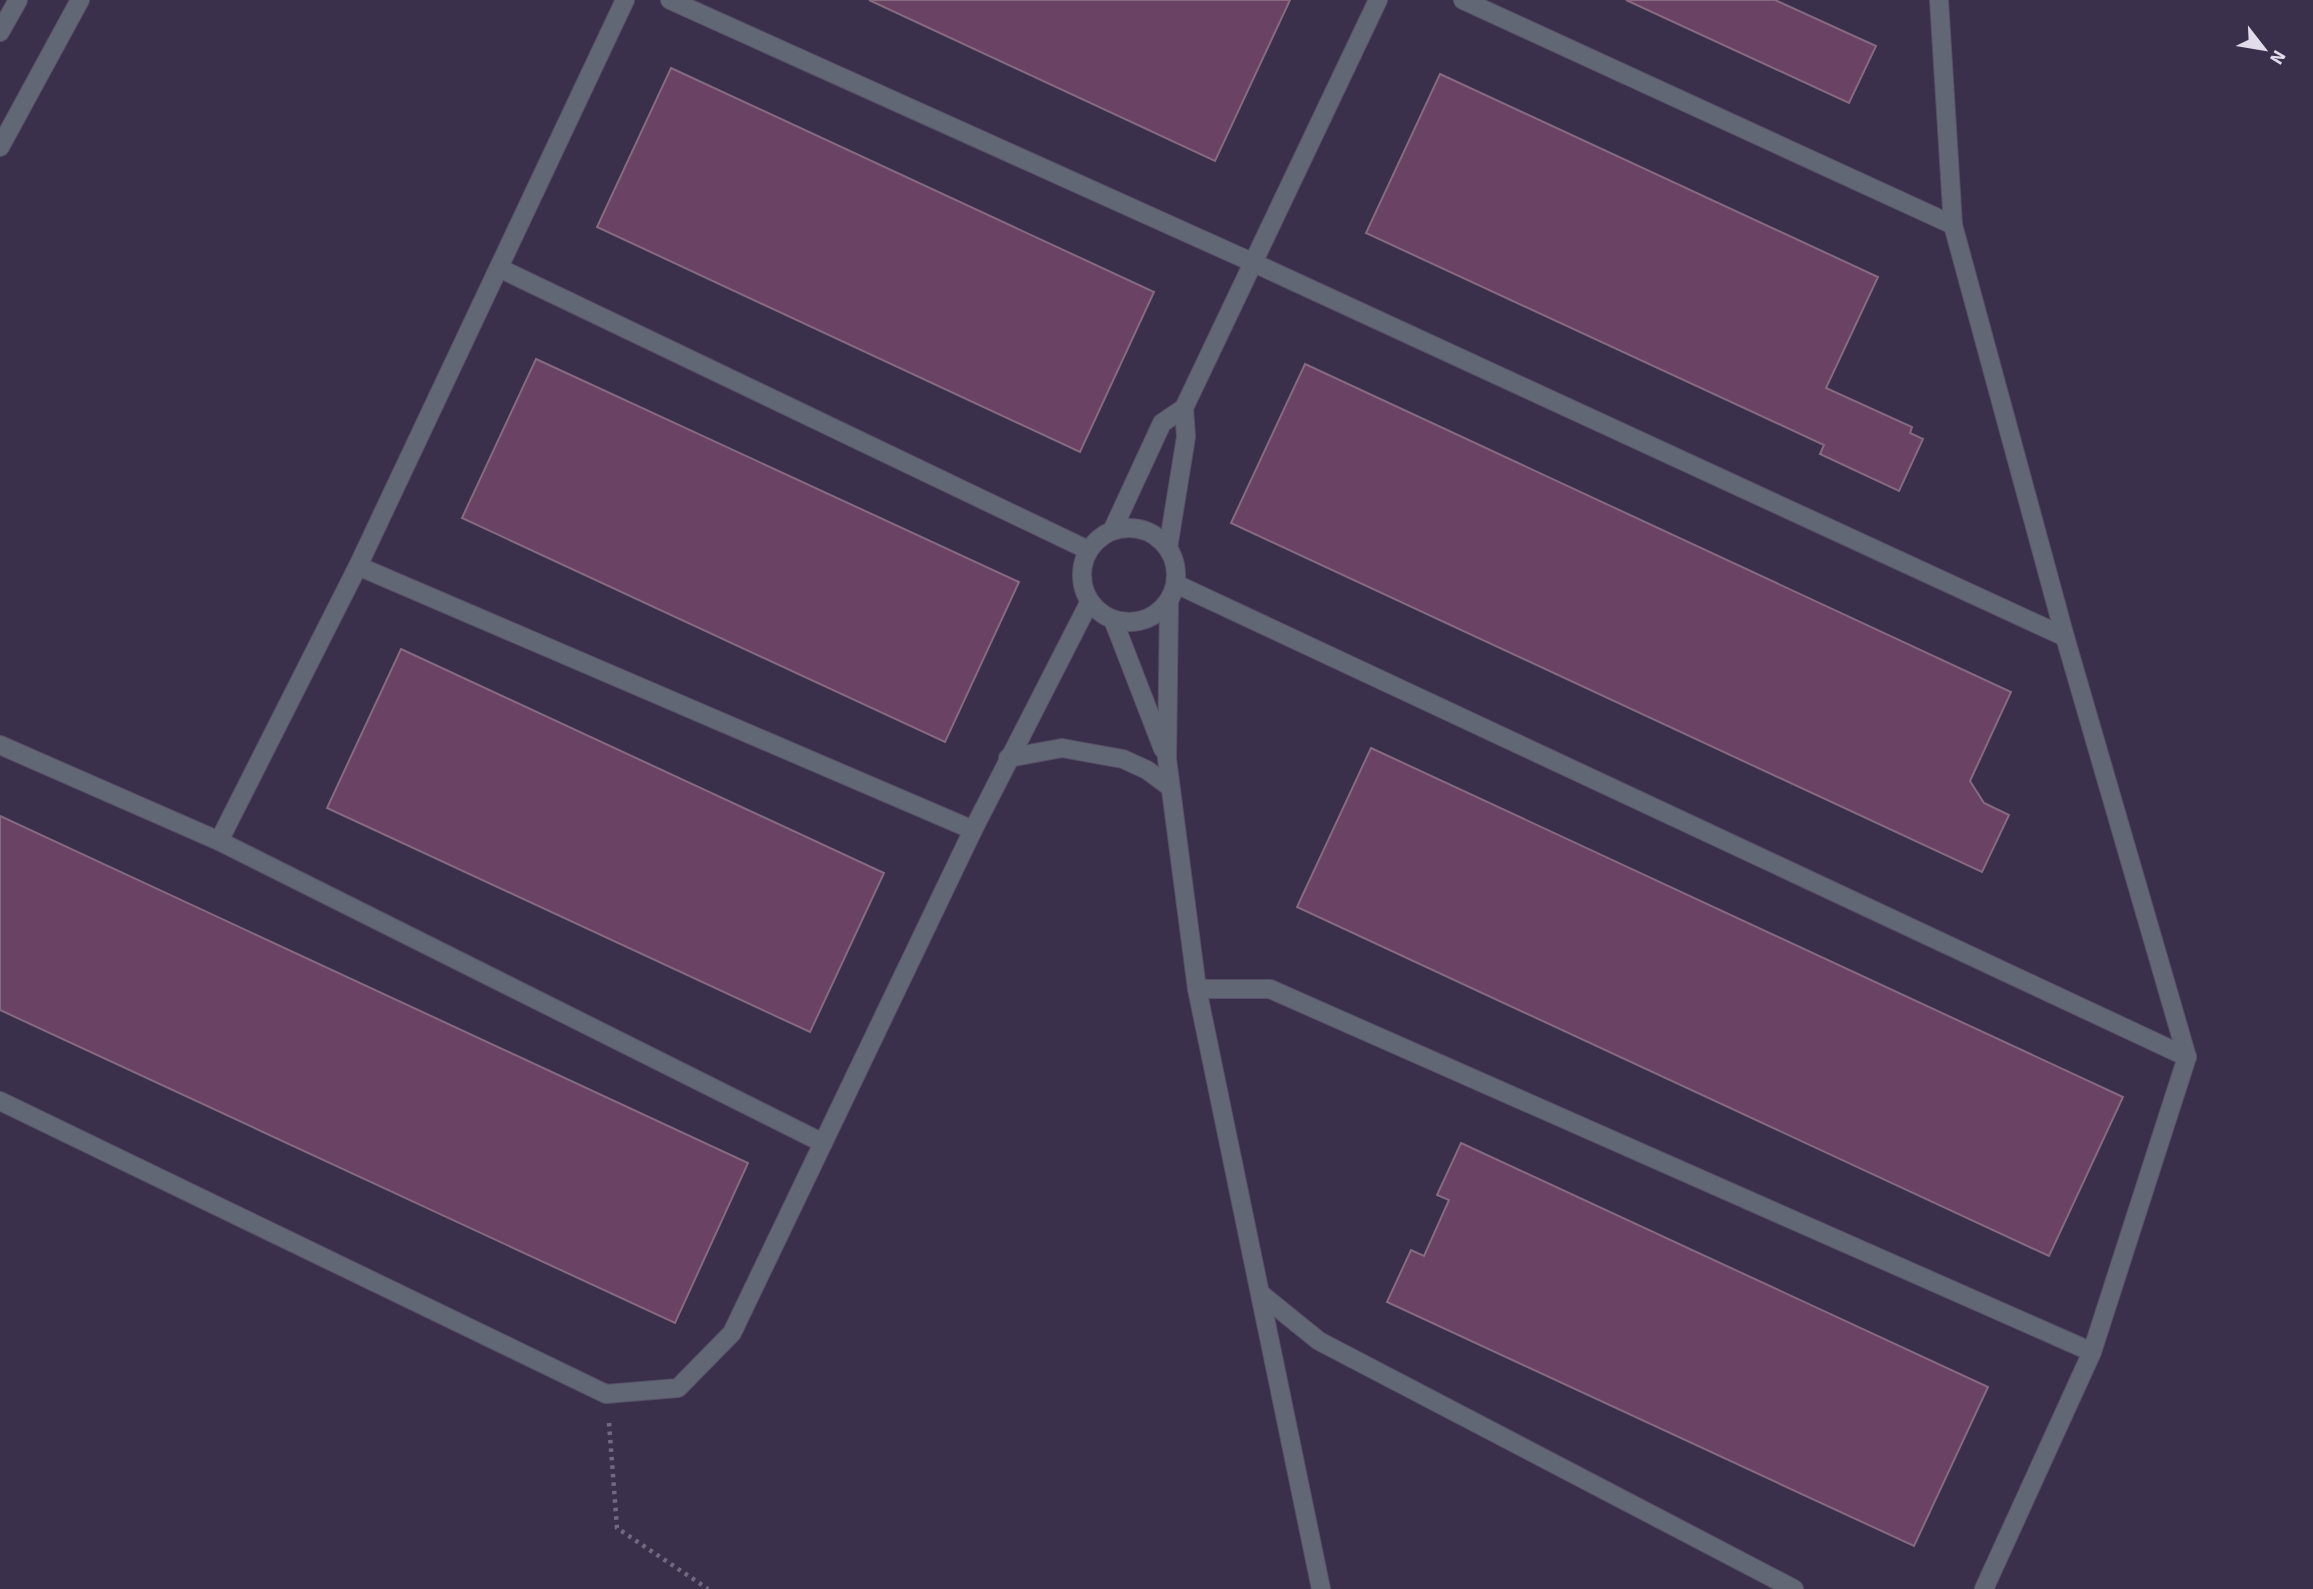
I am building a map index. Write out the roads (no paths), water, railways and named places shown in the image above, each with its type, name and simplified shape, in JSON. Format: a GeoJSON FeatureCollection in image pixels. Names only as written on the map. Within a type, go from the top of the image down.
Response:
{"type":"FeatureCollection","features":[{"type":"Feature","properties":{"kind":"street"},"geometry":{"type":"LineString","coordinates":[[0,32],[18,0]]}},
{"type":"Feature","properties":{"kind":"street"},"geometry":{"type":"LineString","coordinates":[[0,147],[80,0]]}},
{"type":"Feature","properties":{"kind":"street"},"geometry":{"type":"LineString","coordinates":[[219,841],[358,566],[625,0]]}},
{"type":"Feature","properties":{"kind":"street"},"geometry":{"type":"LineString","coordinates":[[670,0],[1254,263],[2065,637]]}},
{"type":"Feature","properties":{"kind":"street"},"geometry":{"type":"LineString","coordinates":[[1168,548],[1186,437],[1184,408],[1378,0]]}},
{"type":"Feature","properties":{"kind":"street"},"geometry":{"type":"LineString","coordinates":[[1463,0],[1953,225]]}},
{"type":"Feature","properties":{"kind":"street"},"geometry":{"type":"LineString","coordinates":[[1938,0],[1953,225],[2065,637],[2187,1057],[2092,1352],[1984,1589]]}},
{"type":"Feature","properties":{"kind":"street"},"geometry":{"type":"LineString","coordinates":[[499,268],[1088,550]]}},
{"type":"Feature","properties":{"kind":"street"},"geometry":{"type":"LineString","coordinates":[[1113,529],[1162,423],[1184,408]]}},
{"type":"Feature","properties":{"kind":"street"},"geometry":{"type":"LineString","coordinates":[[1137,528],[1155,535],[1168,548],[1175,565],[1176,584],[1169,601],[1156,615],[1139,623],[1114,622],[1103,616],[1089,603],[1082,586],[1082,568],[1088,550],[1101,536],[1113,529],[1137,528]]}},
{"type":"Feature","properties":{"kind":"street"},"geometry":{"type":"LineString","coordinates":[[358,566],[973,830]]}},
{"type":"Feature","properties":{"kind":"street"},"geometry":{"type":"LineString","coordinates":[[1176,584],[2187,1057]]}},
{"type":"Feature","properties":{"kind":"street"},"geometry":{"type":"LineString","coordinates":[[1169,601],[1167,759],[1197,989],[1321,1589]]}},
{"type":"Feature","properties":{"kind":"street"},"geometry":{"type":"LineString","coordinates":[[0,1101],[606,1394],[678,1388],[732,1333],[973,830],[1089,603]]}},
{"type":"Feature","properties":{"kind":"street"},"geometry":{"type":"LineString","coordinates":[[1114,622],[1167,759]]}},
{"type":"Feature","properties":{"kind":"street"},"geometry":{"type":"LineString","coordinates":[[0,745],[219,841],[823,1143]]}},
{"type":"Feature","properties":{"kind":"street"},"geometry":{"type":"LineString","coordinates":[[1009,758],[1062,748],[1123,759],[1147,770],[1170,787]]}},
{"type":"Feature","properties":{"kind":"street"},"geometry":{"type":"LineString","coordinates":[[1197,989],[1270,989],[2092,1352]]}},
{"type":"Feature","properties":{"kind":"street"},"geometry":{"type":"LineString","coordinates":[[1261,1294],[1320,1341],[1794,1589]]}}]}
